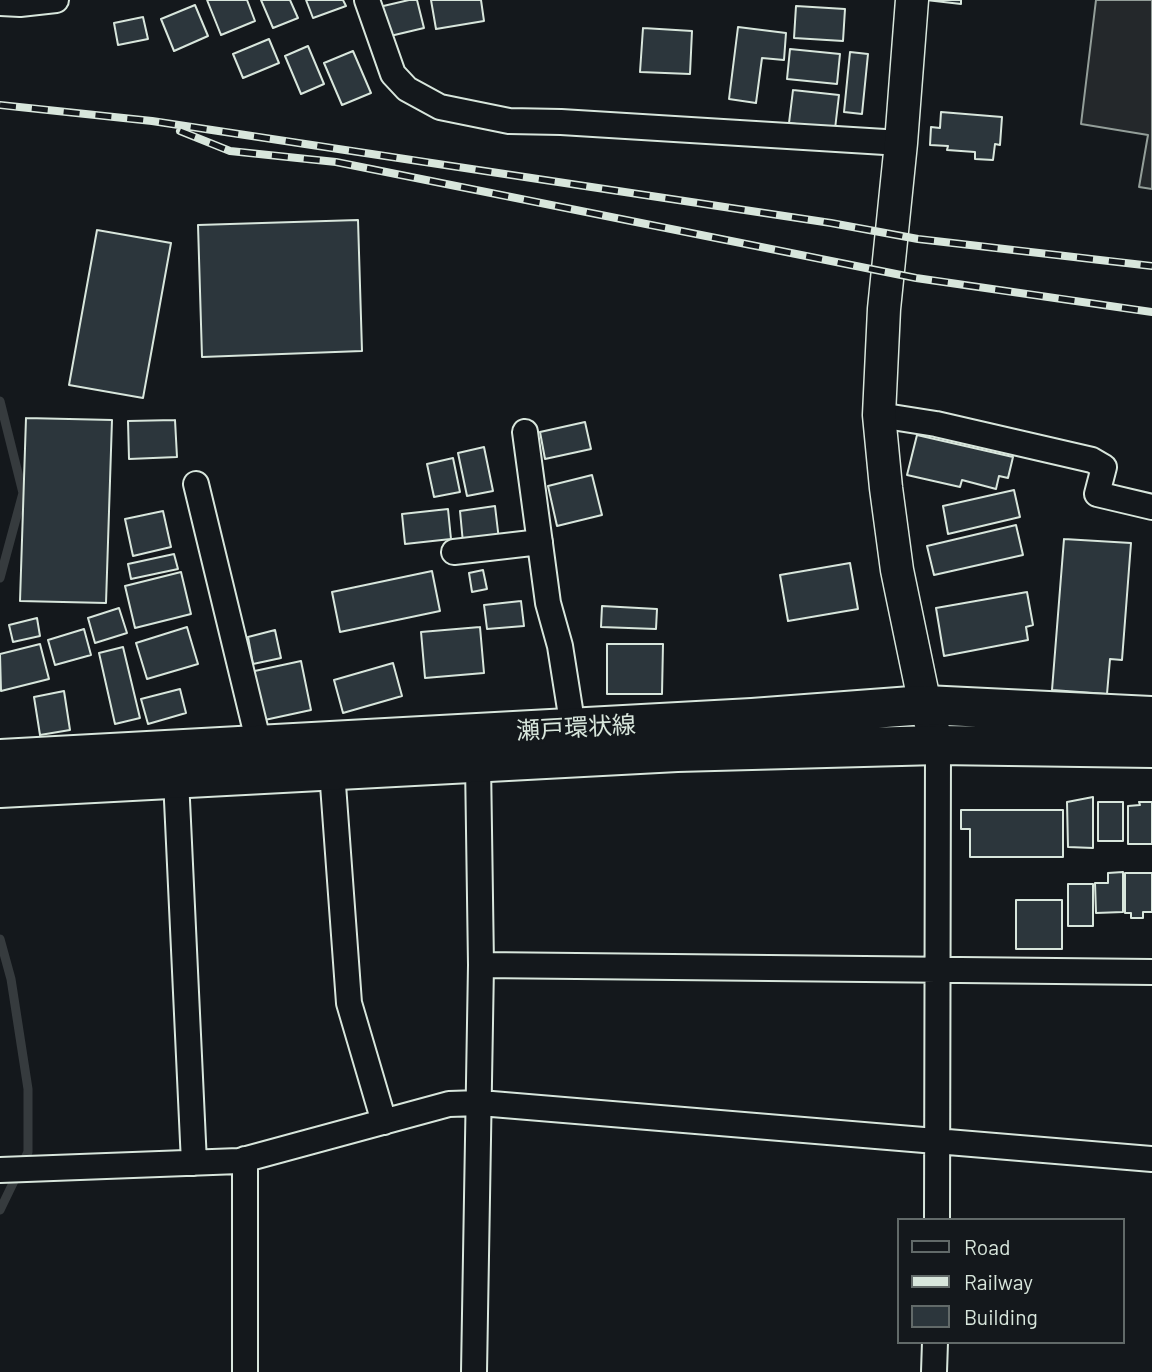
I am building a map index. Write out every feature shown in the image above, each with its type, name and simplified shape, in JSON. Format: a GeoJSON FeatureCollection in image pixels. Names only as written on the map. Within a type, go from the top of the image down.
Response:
{"type":"FeatureCollection","features":[{"type":"Feature","properties":{"kind":"main road","name":"瀬戸環状線"},"geometry":{"type":"LineString","coordinates":[[0,759],[752,718],[925,705],[1152,716]]}},
{"type":"Feature","properties":{"kind":"main road","name":"瀬戸環状線"},"geometry":{"type":"LineString","coordinates":[[0,788],[677,752],[938,745],[1152,748]]}},
{"type":"Feature","properties":{"kind":"street"},"geometry":{"type":"LineString","coordinates":[[10,4],[56,0]]}},
{"type":"Feature","properties":{"kind":"street"},"geometry":{"type":"LineString","coordinates":[[367,0],[393,74],[407,89],[440,107],[509,121],[574,122],[901,143]]}},
{"type":"Feature","properties":{"kind":"street"},"geometry":{"type":"LineString","coordinates":[[912,0],[884,309],[879,415],[897,570],[925,705],[938,745],[937,1218]]}},
{"type":"Feature","properties":{"kind":"street"},"geometry":{"type":"LineString","coordinates":[[879,415],[936,424],[1092,460],[1104,467],[1097,494],[1152,507]]}},
{"type":"Feature","properties":{"kind":"street"},"geometry":{"type":"LineString","coordinates":[[525,432],[548,603],[560,646],[573,728]]}},
{"type":"Feature","properties":{"kind":"street"},"geometry":{"type":"LineString","coordinates":[[197,484],[259,744]]}},
{"type":"Feature","properties":{"kind":"street"},"geometry":{"type":"LineString","coordinates":[[454,552],[540,542]]}},
{"type":"Feature","properties":{"kind":"street"},"geometry":{"type":"LineString","coordinates":[[474,1372],[481,965],[478,763]]}},
{"type":"Feature","properties":{"kind":"street"},"geometry":{"type":"LineString","coordinates":[[332,771],[349,1003],[384,1122]]}},
{"type":"Feature","properties":{"kind":"street"},"geometry":{"type":"LineString","coordinates":[[176,779],[194,1163]]}},
{"type":"Feature","properties":{"kind":"street"},"geometry":{"type":"LineString","coordinates":[[481,965],[1152,972]]}},
{"type":"Feature","properties":{"kind":"street"},"geometry":{"type":"LineString","coordinates":[[0,1170],[245,1160],[449,1104],[480,1103],[1152,1159]]}},
{"type":"Feature","properties":{"kind":"street"},"geometry":{"type":"LineString","coordinates":[[245,1160],[245,1372]]}},
{"type":"Feature","properties":{"kind":"street"},"geometry":{"type":"LineString","coordinates":[[934,1372],[935,1344]]}},
{"type":"Feature","properties":{"kind":"shaded area"},"geometry":{"type":"Polygon","coordinates":[[[1096,0],[1152,0],[1152,189],[1139,187],[1148,135],[1081,124],[1096,0]]]}},
{"type":"Feature","properties":{"kind":"building"},"geometry":{"type":"Polygon","coordinates":[[[207,0],[247,0],[255,21],[221,35],[207,0]]]}},
{"type":"Feature","properties":{"kind":"building"},"geometry":{"type":"Polygon","coordinates":[[[261,0],[290,0],[298,18],[273,28],[261,0]]]}},
{"type":"Feature","properties":{"kind":"building"},"geometry":{"type":"Polygon","coordinates":[[[306,0],[343,0],[346,6],[313,18],[306,0]]]}},
{"type":"Feature","properties":{"kind":"building"},"geometry":{"type":"Polygon","coordinates":[[[417,0],[424,28],[386,37],[379,7],[417,0]]]}},
{"type":"Feature","properties":{"kind":"building"},"geometry":{"type":"Polygon","coordinates":[[[431,0],[481,0],[484,21],[436,29],[431,0]]]}},
{"type":"Feature","properties":{"kind":"building"},"geometry":{"type":"Polygon","coordinates":[[[926,0],[961,0],[961,4],[926,0]]]}},
{"type":"Feature","properties":{"kind":"building"},"geometry":{"type":"Polygon","coordinates":[[[195,5],[208,36],[174,51],[161,19],[195,5]]]}},
{"type":"Feature","properties":{"kind":"building"},"geometry":{"type":"Polygon","coordinates":[[[796,6],[845,9],[843,41],[794,38],[796,6]]]}},
{"type":"Feature","properties":{"kind":"building"},"geometry":{"type":"Polygon","coordinates":[[[143,17],[148,39],[118,45],[114,23],[143,17]]]}},
{"type":"Feature","properties":{"kind":"building"},"geometry":{"type":"Polygon","coordinates":[[[738,27],[786,33],[784,60],[762,58],[756,103],[729,99],[738,27]]]}},
{"type":"Feature","properties":{"kind":"building"},"geometry":{"type":"Polygon","coordinates":[[[643,28],[692,31],[690,74],[640,72],[643,28]]]}},
{"type":"Feature","properties":{"kind":"building"},"geometry":{"type":"Polygon","coordinates":[[[269,39],[279,63],[243,78],[233,54],[269,39]]]}},
{"type":"Feature","properties":{"kind":"building"},"geometry":{"type":"Polygon","coordinates":[[[308,46],[324,84],[301,94],[285,56],[308,46]]]}},
{"type":"Feature","properties":{"kind":"building"},"geometry":{"type":"Polygon","coordinates":[[[790,49],[840,54],[837,84],[787,79],[790,49]]]}},
{"type":"Feature","properties":{"kind":"building"},"geometry":{"type":"Polygon","coordinates":[[[353,51],[371,93],[342,105],[324,63],[353,51]]]}},
{"type":"Feature","properties":{"kind":"building"},"geometry":{"type":"Polygon","coordinates":[[[850,52],[868,54],[862,114],[844,112],[850,52]]]}},
{"type":"Feature","properties":{"kind":"building"},"geometry":{"type":"Polygon","coordinates":[[[793,90],[839,95],[835,129],[789,123],[793,90]]]}},
{"type":"Feature","properties":{"kind":"building"},"geometry":{"type":"Polygon","coordinates":[[[941,112],[1002,117],[1000,145],[995,144],[993,160],[975,159],[975,152],[947,150],[948,146],[930,145],[931,127],[940,128],[941,112]]]}},
{"type":"Feature","properties":{"kind":"building"},"geometry":{"type":"Polygon","coordinates":[[[358,220],[362,351],[202,357],[198,225],[358,220]]]}},
{"type":"Feature","properties":{"kind":"building"},"geometry":{"type":"Polygon","coordinates":[[[97,230],[171,243],[143,398],[69,385],[97,230]]]}},
{"type":"Feature","properties":{"kind":"building"},"geometry":{"type":"Polygon","coordinates":[[[26,418],[112,420],[106,603],[20,601],[26,418]]]}},
{"type":"Feature","properties":{"kind":"building"},"geometry":{"type":"Polygon","coordinates":[[[175,420],[177,457],[129,459],[128,421],[175,420]]]}},
{"type":"Feature","properties":{"kind":"building"},"geometry":{"type":"Polygon","coordinates":[[[585,422],[591,449],[545,459],[540,432],[585,422]]]}},
{"type":"Feature","properties":{"kind":"building"},"geometry":{"type":"Polygon","coordinates":[[[917,435],[1013,457],[1008,478],[999,476],[996,489],[962,480],[960,487],[907,475],[917,435]]]}},
{"type":"Feature","properties":{"kind":"building"},"geometry":{"type":"Polygon","coordinates":[[[484,447],[493,491],[467,496],[458,453],[484,447]]]}},
{"type":"Feature","properties":{"kind":"building"},"geometry":{"type":"Polygon","coordinates":[[[453,458],[460,492],[434,497],[427,464],[453,458]]]}},
{"type":"Feature","properties":{"kind":"building"},"geometry":{"type":"Polygon","coordinates":[[[592,475],[602,515],[557,526],[548,486],[592,475]]]}},
{"type":"Feature","properties":{"kind":"building"},"geometry":{"type":"Polygon","coordinates":[[[1014,490],[1020,517],[948,534],[943,506],[1014,490]]]}},
{"type":"Feature","properties":{"kind":"building"},"geometry":{"type":"Polygon","coordinates":[[[495,506],[499,540],[463,543],[460,511],[495,506]]]}},
{"type":"Feature","properties":{"kind":"building"},"geometry":{"type":"Polygon","coordinates":[[[448,509],[451,539],[405,544],[402,514],[448,509]]]}},
{"type":"Feature","properties":{"kind":"building"},"geometry":{"type":"Polygon","coordinates":[[[163,511],[171,547],[133,556],[125,519],[163,511]]]}},
{"type":"Feature","properties":{"kind":"building"},"geometry":{"type":"Polygon","coordinates":[[[1016,525],[1023,555],[934,575],[927,546],[1016,525]]]}},
{"type":"Feature","properties":{"kind":"building"},"geometry":{"type":"Polygon","coordinates":[[[1064,539],[1131,543],[1122,660],[1110,659],[1107,694],[1052,690],[1064,539]]]}},
{"type":"Feature","properties":{"kind":"building"},"geometry":{"type":"Polygon","coordinates":[[[174,554],[178,569],[131,579],[128,564],[174,554]]]}},
{"type":"Feature","properties":{"kind":"building"},"geometry":{"type":"Polygon","coordinates":[[[850,563],[858,609],[788,621],[780,575],[850,563]]]}},
{"type":"Feature","properties":{"kind":"building"},"geometry":{"type":"Polygon","coordinates":[[[483,570],[487,589],[472,592],[469,573],[483,570]]]}},
{"type":"Feature","properties":{"kind":"building"},"geometry":{"type":"Polygon","coordinates":[[[432,571],[440,611],[340,632],[332,592],[432,571]]]}},
{"type":"Feature","properties":{"kind":"building"},"geometry":{"type":"Polygon","coordinates":[[[181,572],[191,614],[135,628],[125,586],[181,572]]]}},
{"type":"Feature","properties":{"kind":"building"},"geometry":{"type":"Polygon","coordinates":[[[1027,592],[1033,625],[1026,627],[1028,640],[944,656],[936,608],[1027,592]]]}},
{"type":"Feature","properties":{"kind":"building"},"geometry":{"type":"Polygon","coordinates":[[[521,601],[524,626],[487,629],[484,605],[521,601]]]}},
{"type":"Feature","properties":{"kind":"building"},"geometry":{"type":"Polygon","coordinates":[[[602,606],[657,609],[656,629],[601,627],[602,606]]]}},
{"type":"Feature","properties":{"kind":"building"},"geometry":{"type":"Polygon","coordinates":[[[119,608],[127,633],[95,643],[88,618],[119,608]]]}},
{"type":"Feature","properties":{"kind":"building"},"geometry":{"type":"Polygon","coordinates":[[[37,618],[40,636],[13,642],[9,625],[37,618]]]}},
{"type":"Feature","properties":{"kind":"building"},"geometry":{"type":"Polygon","coordinates":[[[187,627],[198,664],[147,679],[136,643],[187,627]]]}},
{"type":"Feature","properties":{"kind":"building"},"geometry":{"type":"Polygon","coordinates":[[[480,627],[484,673],[425,678],[421,632],[480,627]]]}},
{"type":"Feature","properties":{"kind":"building"},"geometry":{"type":"Polygon","coordinates":[[[84,629],[91,655],[55,665],[48,640],[84,629]]]}},
{"type":"Feature","properties":{"kind":"building"},"geometry":{"type":"Polygon","coordinates":[[[275,630],[281,658],[253,664],[248,637],[275,630]]]}},
{"type":"Feature","properties":{"kind":"building"},"geometry":{"type":"Polygon","coordinates":[[[40,644],[49,679],[1,691],[0,654],[40,644]]]}},
{"type":"Feature","properties":{"kind":"building"},"geometry":{"type":"Polygon","coordinates":[[[607,644],[663,644],[662,694],[607,694],[607,644]]]}},
{"type":"Feature","properties":{"kind":"building"},"geometry":{"type":"Polygon","coordinates":[[[123,647],[140,718],[115,724],[99,653],[123,647]]]}},
{"type":"Feature","properties":{"kind":"building"},"geometry":{"type":"Polygon","coordinates":[[[301,661],[311,710],[260,721],[250,672],[301,661]]]}},
{"type":"Feature","properties":{"kind":"building"},"geometry":{"type":"Polygon","coordinates":[[[393,663],[402,696],[343,713],[334,680],[393,663]]]}},
{"type":"Feature","properties":{"kind":"building"},"geometry":{"type":"Polygon","coordinates":[[[180,689],[186,713],[148,724],[141,699],[180,689]]]}},
{"type":"Feature","properties":{"kind":"building"},"geometry":{"type":"Polygon","coordinates":[[[64,691],[70,730],[40,735],[34,697],[64,691]]]}},
{"type":"Feature","properties":{"kind":"building"},"geometry":{"type":"Polygon","coordinates":[[[1093,797],[1093,848],[1068,847],[1067,802],[1093,797]]]}},
{"type":"Feature","properties":{"kind":"building"},"geometry":{"type":"Polygon","coordinates":[[[1098,802],[1123,802],[1123,841],[1098,841],[1098,802]]]}},
{"type":"Feature","properties":{"kind":"building"},"geometry":{"type":"Polygon","coordinates":[[[1139,802],[1152,802],[1152,844],[1128,844],[1128,806],[1140,805],[1139,802]]]}},
{"type":"Feature","properties":{"kind":"building"},"geometry":{"type":"Polygon","coordinates":[[[961,810],[1063,810],[1063,857],[970,857],[970,829],[961,829],[961,810]]]}},
{"type":"Feature","properties":{"kind":"building"},"geometry":{"type":"Polygon","coordinates":[[[1123,872],[1123,912],[1096,913],[1095,883],[1108,883],[1108,873],[1123,872]]]}},
{"type":"Feature","properties":{"kind":"building"},"geometry":{"type":"Polygon","coordinates":[[[1125,873],[1152,873],[1152,912],[1143,912],[1143,918],[1131,918],[1131,913],[1125,913],[1125,873]]]}},
{"type":"Feature","properties":{"kind":"building"},"geometry":{"type":"Polygon","coordinates":[[[1068,884],[1093,884],[1093,926],[1068,926],[1068,884]]]}},
{"type":"Feature","properties":{"kind":"building"},"geometry":{"type":"Polygon","coordinates":[[[1016,900],[1062,900],[1062,949],[1016,949],[1016,900]]]}},
{"type":"Feature","properties":{"kind":"waterway"},"geometry":{"type":"LineString","coordinates":[[0,401],[23,493],[0,578]]}},
{"type":"Feature","properties":{"kind":"waterway"},"geometry":{"type":"LineString","coordinates":[[0,939],[11,979],[28,1089],[28,1152],[0,1210]]}},
{"type":"Feature","properties":{"kind":"railway"},"geometry":{"type":"LineString","coordinates":[[0,105],[152,121],[831,223],[918,239],[1152,266]]}},
{"type":"Feature","properties":{"kind":"railway"},"geometry":{"type":"LineString","coordinates":[[180,131],[230,151],[336,162],[916,278],[1152,312]]}}]}
